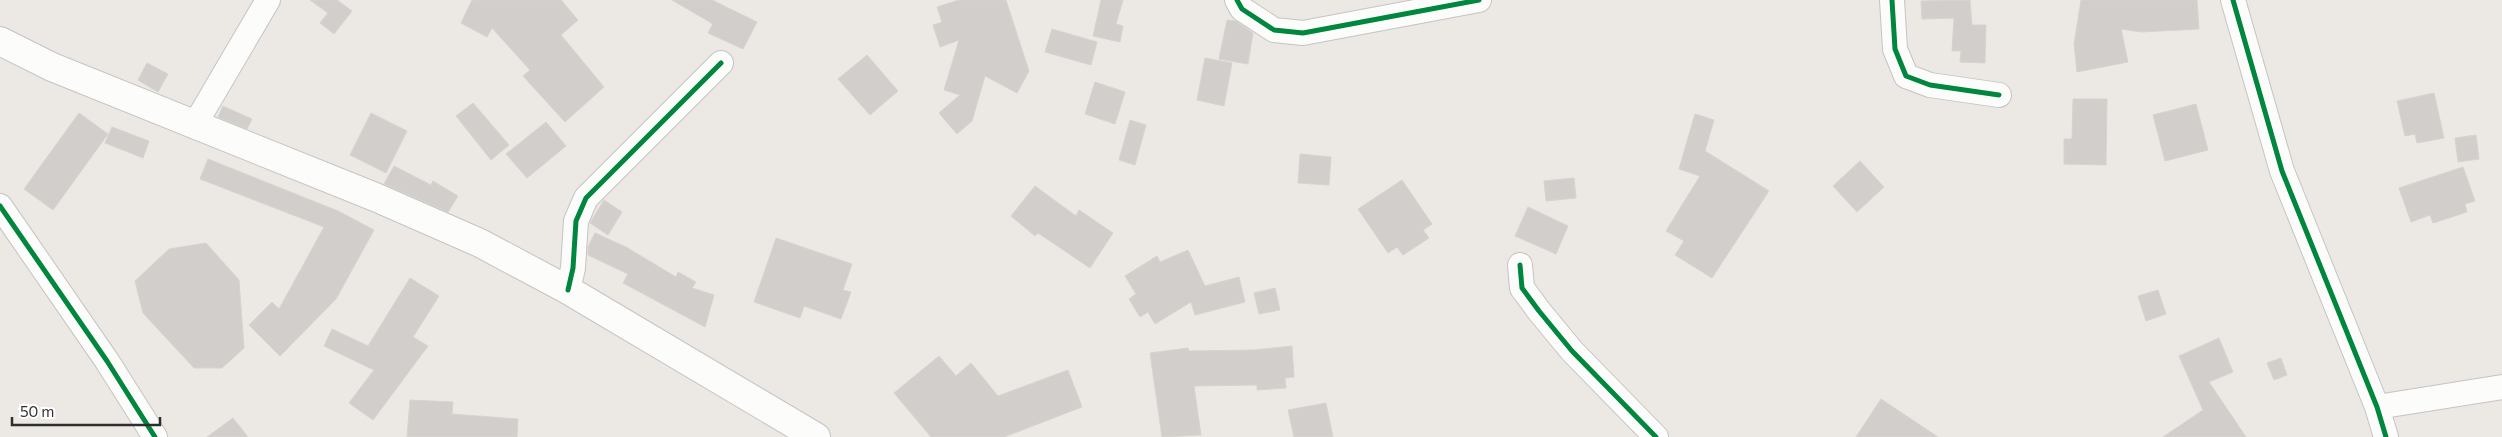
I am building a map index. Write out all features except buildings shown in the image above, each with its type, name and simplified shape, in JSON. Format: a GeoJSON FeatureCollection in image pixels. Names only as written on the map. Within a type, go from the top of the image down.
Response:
{"type":"FeatureCollection","features":[{"type":"Feature","properties":{"kind":"main road"},"geometry":{"type":"LineString","coordinates":[[0,41],[52,67],[194,126],[375,197],[471,239],[568,290],[816,437]]}},
{"type":"Feature","properties":{"kind":"street"},"geometry":{"type":"LineString","coordinates":[[194,126],[268,0]]}},
{"type":"Feature","properties":{"kind":"street"},"geometry":{"type":"LineString","coordinates":[[1237,0],[1242,9],[1274,30],[1302,33],[1479,0]]}},
{"type":"Feature","properties":{"kind":"street"},"geometry":{"type":"LineString","coordinates":[[1892,0],[1895,49],[1906,76],[1930,85],[1999,95]]}},
{"type":"Feature","properties":{"kind":"street"},"geometry":{"type":"LineString","coordinates":[[2233,0],[2282,171],[2377,407],[2386,437]]}},
{"type":"Feature","properties":{"kind":"street"},"geometry":{"type":"LineString","coordinates":[[568,290],[573,268],[576,221],[586,198],[721,63]]}},
{"type":"Feature","properties":{"kind":"street"},"geometry":{"type":"LineString","coordinates":[[0,206],[107,361],[155,437]]}},
{"type":"Feature","properties":{"kind":"street"},"geometry":{"type":"LineString","coordinates":[[1520,265],[1522,288],[1539,311],[1572,351],[1656,437]]}},
{"type":"Feature","properties":{"kind":"street"},"geometry":{"type":"LineString","coordinates":[[2377,407],[2502,387]]}},
{"type":"Feature","properties":{"kind":"cycle path"},"geometry":{"type":"LineString","coordinates":[[1237,0],[1242,9],[1274,30],[1303,33],[1479,0]]}},
{"type":"Feature","properties":{"kind":"cycle path"},"geometry":{"type":"LineString","coordinates":[[1892,0],[1895,49],[1906,76],[1930,85],[1999,95]]}},
{"type":"Feature","properties":{"kind":"cycle path"},"geometry":{"type":"LineString","coordinates":[[2233,0],[2282,171],[2377,407],[2386,437]]}},
{"type":"Feature","properties":{"kind":"cycle path"},"geometry":{"type":"LineString","coordinates":[[568,290],[573,268],[576,221],[586,198],[721,63]]}},
{"type":"Feature","properties":{"kind":"cycle path"},"geometry":{"type":"LineString","coordinates":[[0,206],[107,361],[155,437]]}},
{"type":"Feature","properties":{"kind":"cycle path"},"geometry":{"type":"LineString","coordinates":[[1520,265],[1522,288],[1539,311],[1572,351],[1656,437]]}}]}
